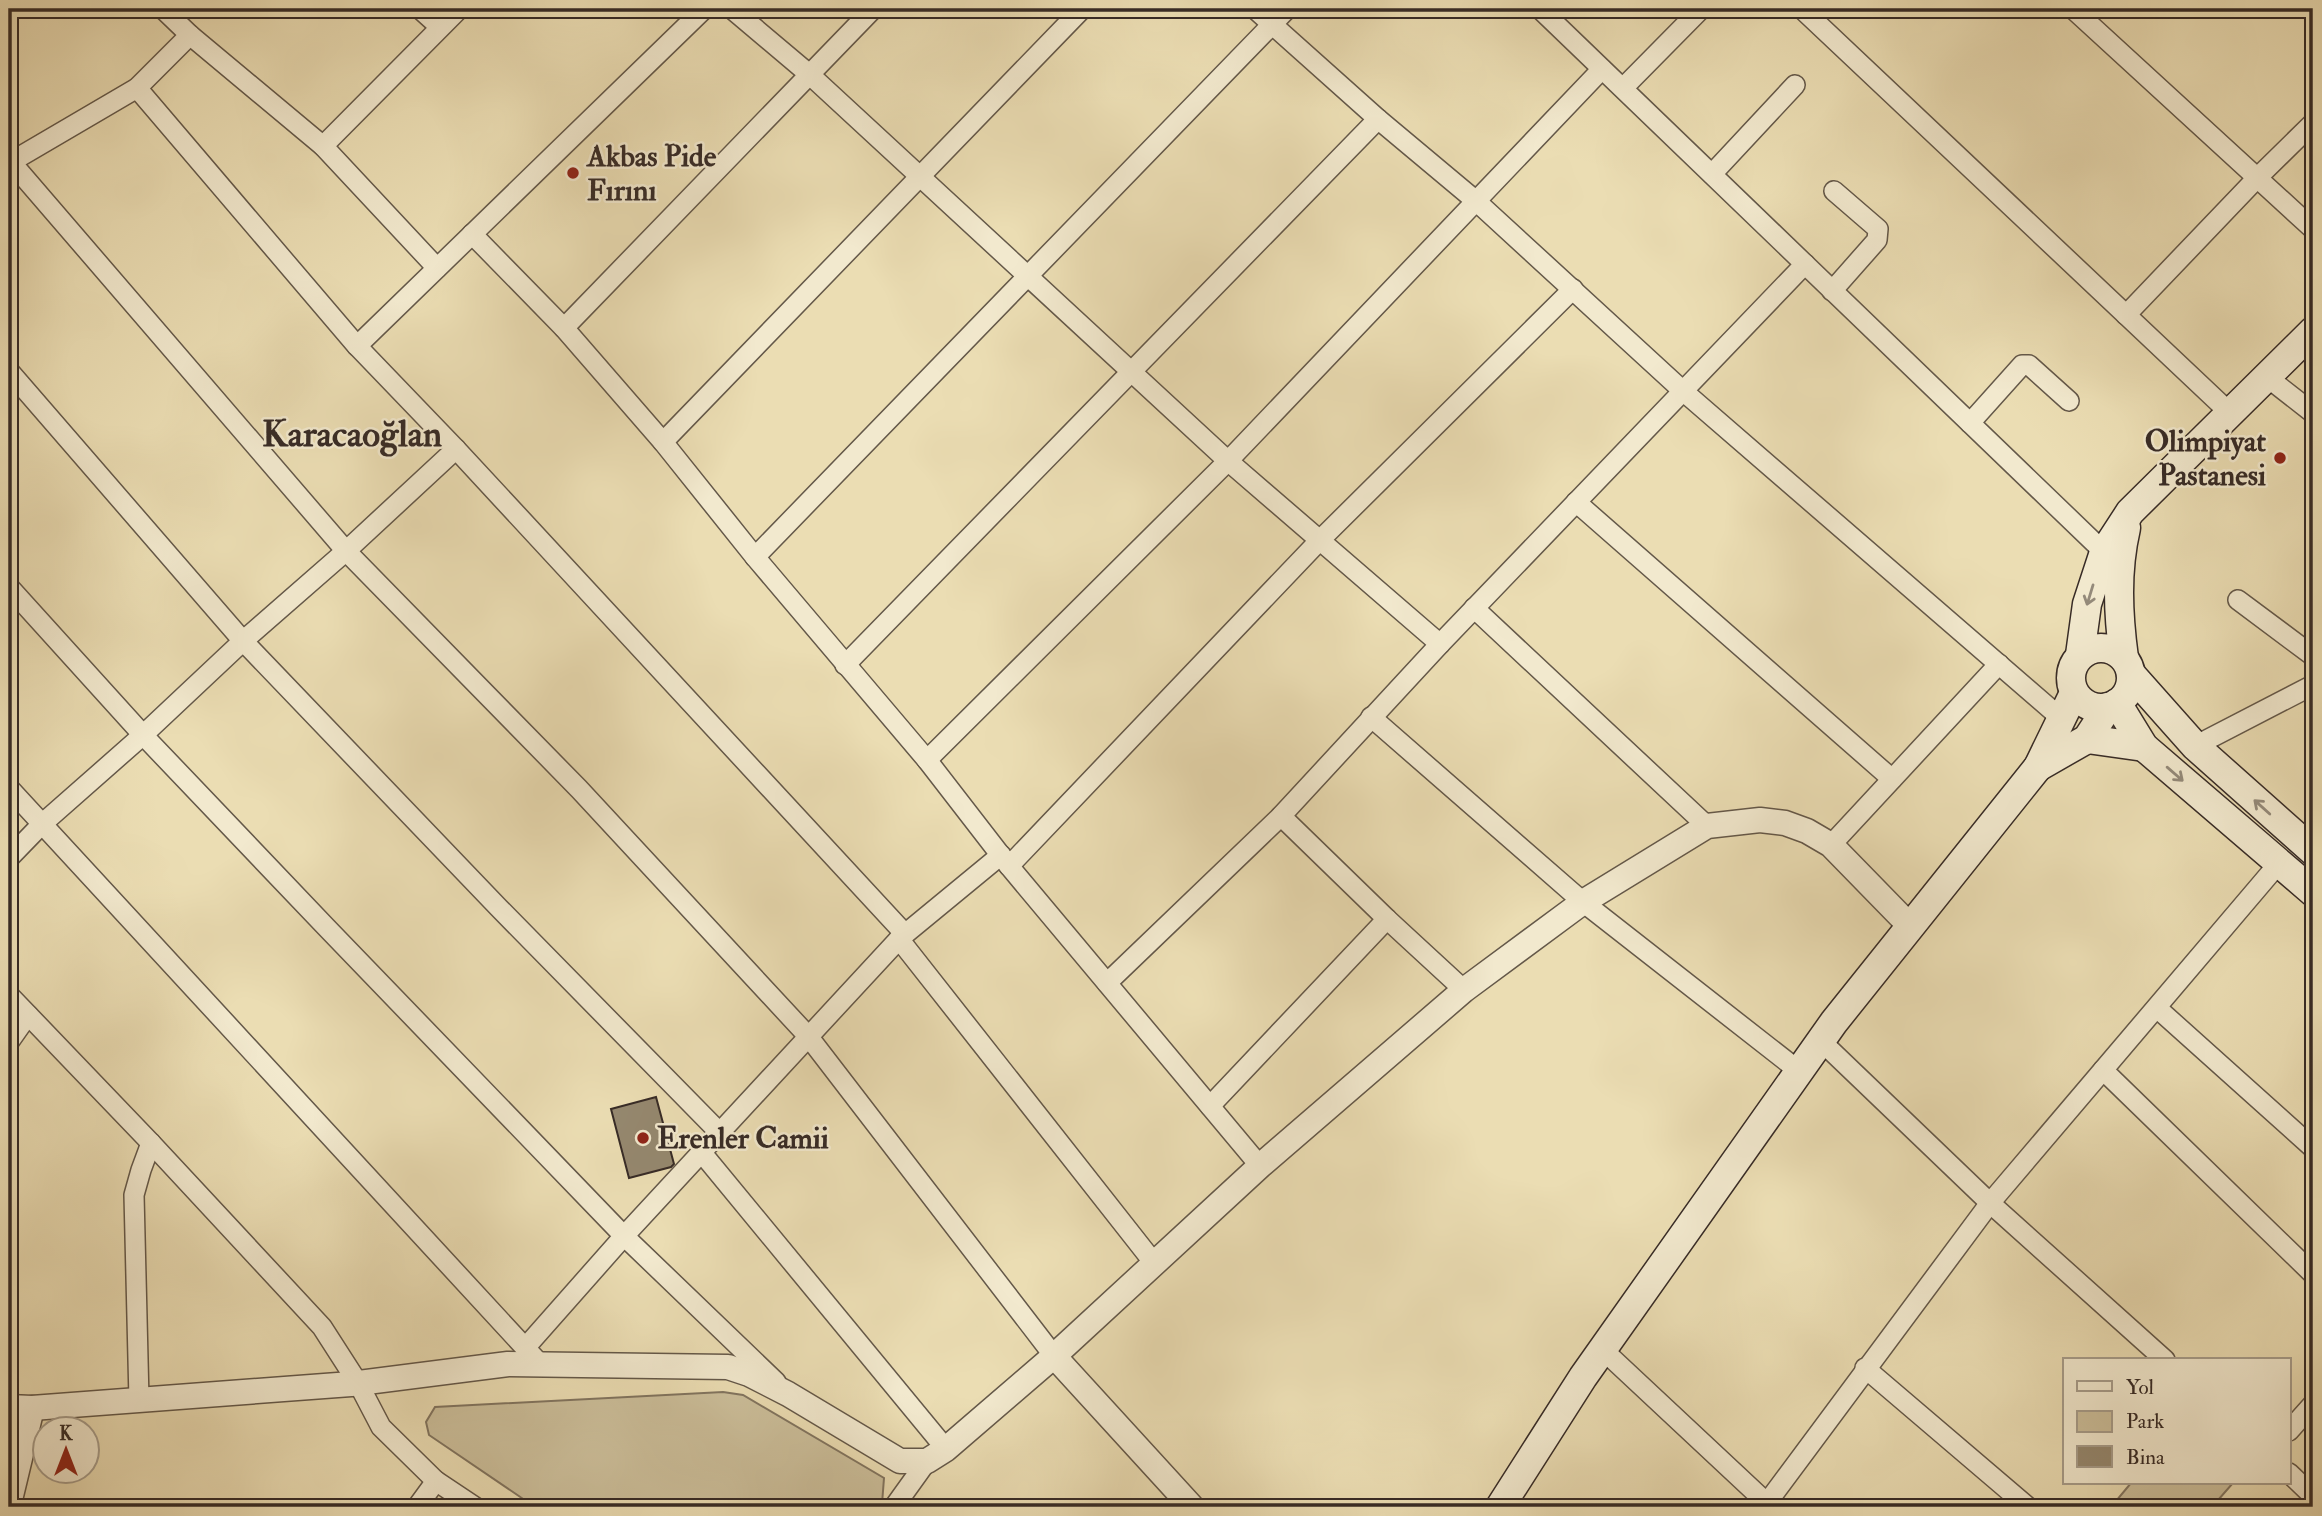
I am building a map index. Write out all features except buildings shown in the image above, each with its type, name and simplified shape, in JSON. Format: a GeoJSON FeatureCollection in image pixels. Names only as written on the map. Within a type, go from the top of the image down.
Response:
{"type":"FeatureCollection","features":[{"type":"Feature","properties":{"kind":"main road"},"geometry":{"type":"LineString","coordinates":[[2080,655],[2087,604],[2130,512],[2313,331]]}},
{"type":"Feature","properties":{"kind":"main road"},"geometry":{"type":"LineString","coordinates":[[2038,767],[2087,739],[2113,705],[2126,694],[2127,666],[2112,552]]}},
{"type":"Feature","properties":{"kind":"main road"},"geometry":{"type":"LineString","coordinates":[[2113,705],[2090,706],[2074,693],[2070,673],[2080,655],[2089,649],[2099,647],[2115,651],[2195,746],[2313,851]]}},
{"type":"Feature","properties":{"kind":"main road"},"geometry":{"type":"LineString","coordinates":[[1500,1507],[1602,1349],[1799,1071],[2038,767],[2074,693]]}},
{"type":"Feature","properties":{"kind":"main road"},"geometry":{"type":"LineString","coordinates":[[2113,705],[2144,747],[2313,892]]}},
{"type":"Feature","properties":{"kind":"main road"},"geometry":{"type":"LineString","coordinates":[[2087,739],[2144,747]]}},
{"type":"Feature","properties":{"kind":"street"},"geometry":{"type":"LineString","coordinates":[[163,9],[190,35],[323,146],[438,268]]}},
{"type":"Feature","properties":{"kind":"street"},"geometry":{"type":"LineString","coordinates":[[420,9],[440,27]]}},
{"type":"Feature","properties":{"kind":"street"},"geometry":{"type":"LineString","coordinates":[[323,146],[459,9]]}},
{"type":"Feature","properties":{"kind":"street"},"geometry":{"type":"LineString","coordinates":[[357,346],[704,9]]}},
{"type":"Feature","properties":{"kind":"street"},"geometry":{"type":"LineString","coordinates":[[732,9],[809,74],[1228,461],[1440,644]]}},
{"type":"Feature","properties":{"kind":"street"},"geometry":{"type":"LineString","coordinates":[[564,328],[873,9]]}},
{"type":"Feature","properties":{"kind":"street"},"geometry":{"type":"LineString","coordinates":[[663,442],[1082,9]]}},
{"type":"Feature","properties":{"kind":"street"},"geometry":{"type":"LineString","coordinates":[[1255,9],[1378,119],[1476,201],[1683,391],[2062,719]]}},
{"type":"Feature","properties":{"kind":"street"},"geometry":{"type":"LineString","coordinates":[[755,557],[1287,9]]}},
{"type":"Feature","properties":{"kind":"street"},"geometry":{"type":"LineString","coordinates":[[1540,9],[1970,423],[2112,552]]}},
{"type":"Feature","properties":{"kind":"street"},"geometry":{"type":"LineString","coordinates":[[1623,89],[1701,9]]}},
{"type":"Feature","properties":{"kind":"street"},"geometry":{"type":"LineString","coordinates":[[1802,9],[2230,413]]}},
{"type":"Feature","properties":{"kind":"street"},"geometry":{"type":"LineString","coordinates":[[2073,9],[2313,229]]}},
{"type":"Feature","properties":{"kind":"street"},"geometry":{"type":"LineString","coordinates":[[190,35],[137,88],[10,162],[346,551],[579,789],[808,1036],[1054,1356],[1192,1507]]}},
{"type":"Feature","properties":{"kind":"street"},"geometry":{"type":"LineString","coordinates":[[927,760],[1228,461],[1602,69]]}},
{"type":"Feature","properties":{"kind":"street"},"geometry":{"type":"LineString","coordinates":[[1712,174],[1795,85]]}},
{"type":"Feature","properties":{"kind":"street"},"geometry":{"type":"LineString","coordinates":[[137,88],[357,346],[456,449],[902,937],[1154,1263]]}},
{"type":"Feature","properties":{"kind":"street"},"geometry":{"type":"LineString","coordinates":[[845,665],[1378,119]]}},
{"type":"Feature","properties":{"kind":"street"},"geometry":{"type":"LineString","coordinates":[[2126,315],[2313,123]]}},
{"type":"Feature","properties":{"kind":"street"},"geometry":{"type":"LineString","coordinates":[[1832,291],[1879,235],[1878,229],[1834,191]]}},
{"type":"Feature","properties":{"kind":"street"},"geometry":{"type":"LineString","coordinates":[[472,234],[564,328],[663,442],[1259,1166]]}},
{"type":"Feature","properties":{"kind":"street"},"geometry":{"type":"LineString","coordinates":[[1107,983],[1281,816],[1474,608],[1805,264]]}},
{"type":"Feature","properties":{"kind":"street"},"geometry":{"type":"LineString","coordinates":[[533,1356],[624,1236],[902,937],[1005,860],[1573,289]]}},
{"type":"Feature","properties":{"kind":"street"},"geometry":{"type":"LineString","coordinates":[[1970,423],[2022,365],[2029,365],[2069,401]]}},
{"type":"Feature","properties":{"kind":"street"},"geometry":{"type":"LineString","coordinates":[[9,371],[243,641],[720,1133]]}},
{"type":"Feature","properties":{"kind":"street"},"geometry":{"type":"LineString","coordinates":[[2267,377],[2313,413]]}},
{"type":"Feature","properties":{"kind":"street"},"geometry":{"type":"LineString","coordinates":[[9,858],[42,824],[456,449]]}},
{"type":"Feature","properties":{"kind":"street"},"geometry":{"type":"LineString","coordinates":[[1576,502],[1892,779]]}},
{"type":"Feature","properties":{"kind":"street"},"geometry":{"type":"LineString","coordinates":[[9,587],[143,735],[624,1236],[788,1394]]}},
{"type":"Feature","properties":{"kind":"street"},"geometry":{"type":"LineString","coordinates":[[2238,600],[2313,656]]}},
{"type":"Feature","properties":{"kind":"street"},"geometry":{"type":"LineString","coordinates":[[1474,608],[1707,826]]}},
{"type":"Feature","properties":{"kind":"street"},"geometry":{"type":"LineString","coordinates":[[1831,845],[1999,664]]}},
{"type":"Feature","properties":{"kind":"street"},"geometry":{"type":"LineString","coordinates":[[2195,746],[2313,685]]}},
{"type":"Feature","properties":{"kind":"street"},"geometry":{"type":"LineString","coordinates":[[1371,717],[1583,902],[1799,1071]]}},
{"type":"Feature","properties":{"kind":"street"},"geometry":{"type":"LineString","coordinates":[[9,788],[533,1356]]}},
{"type":"Feature","properties":{"kind":"street"},"geometry":{"type":"LineString","coordinates":[[1281,816],[1464,990]]}},
{"type":"Feature","properties":{"kind":"street"},"geometry":{"type":"LineString","coordinates":[[894,1507],[936,1455],[1054,1356],[1259,1166],[1464,990],[1583,902],[1707,826],[1760,820],[1785,823],[1807,831],[1831,845],[1910,927]]}},
{"type":"Feature","properties":{"kind":"street"},"geometry":{"type":"LineString","coordinates":[[1602,1349],[1767,1506],[1865,1368],[1990,1203],[2280,863]]}},
{"type":"Feature","properties":{"kind":"street"},"geometry":{"type":"LineString","coordinates":[[1210,1106],[1387,919]]}},
{"type":"Feature","properties":{"kind":"street"},"geometry":{"type":"LineString","coordinates":[[9,995],[322,1327],[358,1383],[381,1427],[436,1481],[475,1507]]}},
{"type":"Feature","properties":{"kind":"street"},"geometry":{"type":"LineString","coordinates":[[2157,1008],[2313,1148]]}},
{"type":"Feature","properties":{"kind":"street"},"geometry":{"type":"LineString","coordinates":[[9,1042],[28,1014]]}},
{"type":"Feature","properties":{"kind":"street"},"geometry":{"type":"LineString","coordinates":[[1821,1041],[1990,1203],[2163,1358]]}},
{"type":"Feature","properties":{"kind":"street"},"geometry":{"type":"LineString","coordinates":[[2103,1070],[2313,1274]]}},
{"type":"Feature","properties":{"kind":"street"},"geometry":{"type":"LineString","coordinates":[[139,1400],[134,1195],[151,1143]]}},
{"type":"Feature","properties":{"kind":"street"},"geometry":{"type":"LineString","coordinates":[[702,1153],[936,1455]]}},
{"type":"Feature","properties":{"kind":"street"},"geometry":{"type":"LineString","coordinates":[[9,1504],[20,1408],[358,1383],[508,1364],[533,1356],[728,1367],[749,1374],[788,1394],[900,1461],[936,1455]]}},
{"type":"Feature","properties":{"kind":"street"},"geometry":{"type":"LineString","coordinates":[[1865,1368],[2028,1507]]}},
{"type":"Feature","properties":{"kind":"street"},"geometry":{"type":"LineString","coordinates":[[2290,1430],[2313,1404]]}},
{"type":"Feature","properties":{"kind":"street"},"geometry":{"type":"LineString","coordinates":[[2290,1474],[2313,1496]]}},
{"type":"Feature","properties":{"kind":"street"},"geometry":{"type":"LineString","coordinates":[[417,1507],[436,1481]]}},
{"type":"Feature","properties":{"kind":"green space"},"geometry":{"type":"Polygon","coordinates":[[[723,1392],[743,1395],[884,1478],[880,1507],[535,1507],[429,1435],[426,1422],[435,1407],[723,1392]]]}},
{"type":"Feature","properties":{"kind":"green space"},"geometry":{"type":"Polygon","coordinates":[[[2130,1484],[2232,1484],[2212,1507],[2111,1507],[2130,1484]]]}},
{"type":"Feature","properties":{"kind":"place","name":"Akbas Pide Fırını"},"geometry":{"type":"Point","coordinates":[573,173]}},
{"type":"Feature","properties":{"kind":"place","name":"Olimpiyat Pastanesi"},"geometry":{"type":"Point","coordinates":[2280,458]}},
{"type":"Feature","properties":{"kind":"place","name":"Erenler Camii"},"geometry":{"type":"Point","coordinates":[643,1138]}},
{"type":"Feature","properties":{"kind":"district","name":"Karacaoğlan"},"geometry":{"type":"Point","coordinates":[352,433]}}]}
